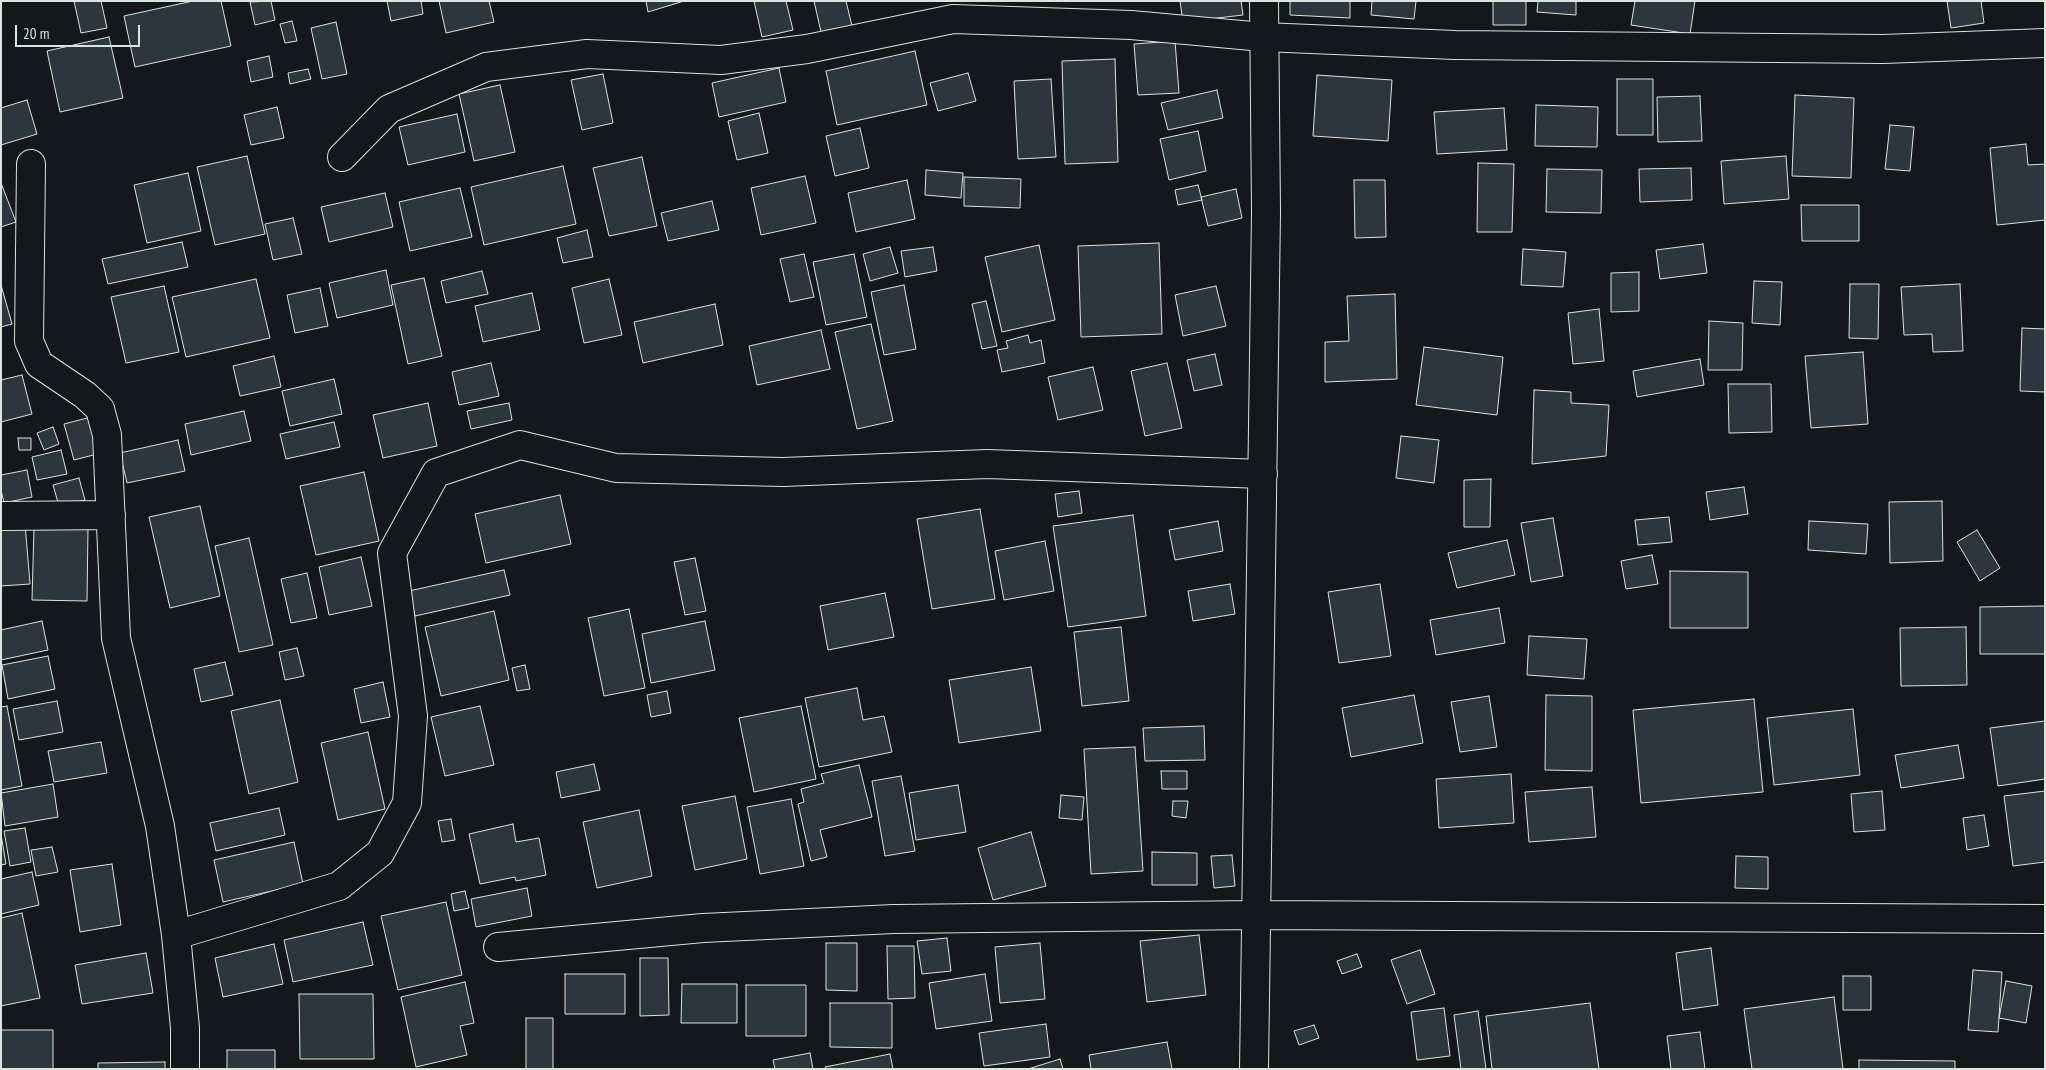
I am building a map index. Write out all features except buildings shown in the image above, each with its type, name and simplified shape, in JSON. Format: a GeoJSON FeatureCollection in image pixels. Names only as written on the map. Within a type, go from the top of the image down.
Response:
{"type":"FeatureCollection","features":[{"type":"Feature","properties":{"kind":"street"},"geometry":{"type":"LineString","coordinates":[[1254,1069],[1266,212],[1264,1]]}},
{"type":"Feature","properties":{"kind":"street"},"geometry":{"type":"LineString","coordinates":[[342,157],[389,109],[486,67],[587,54],[721,60],[808,49],[953,19],[1131,25],[1263,36],[1455,45],[1883,49],[2045,43]]}},
{"type":"Feature","properties":{"kind":"street"},"geometry":{"type":"LineString","coordinates":[[31,164],[29,340],[39,364],[84,394],[100,409],[107,435],[116,638],[160,826],[176,935],[185,1028],[185,1069]]}},
{"type":"Feature","properties":{"kind":"street"},"geometry":{"type":"LineString","coordinates":[[176,935],[339,886],[380,852],[407,803],[413,716],[392,553],[436,473],[520,445],[616,468],[783,472],[987,464],[1263,474]]}},
{"type":"Feature","properties":{"kind":"street"},"geometry":{"type":"LineString","coordinates":[[1,516],[111,515]]}},
{"type":"Feature","properties":{"kind":"street"},"geometry":{"type":"LineString","coordinates":[[498,947],[703,928],[894,919],[1256,915],[2045,919]]}}]}
